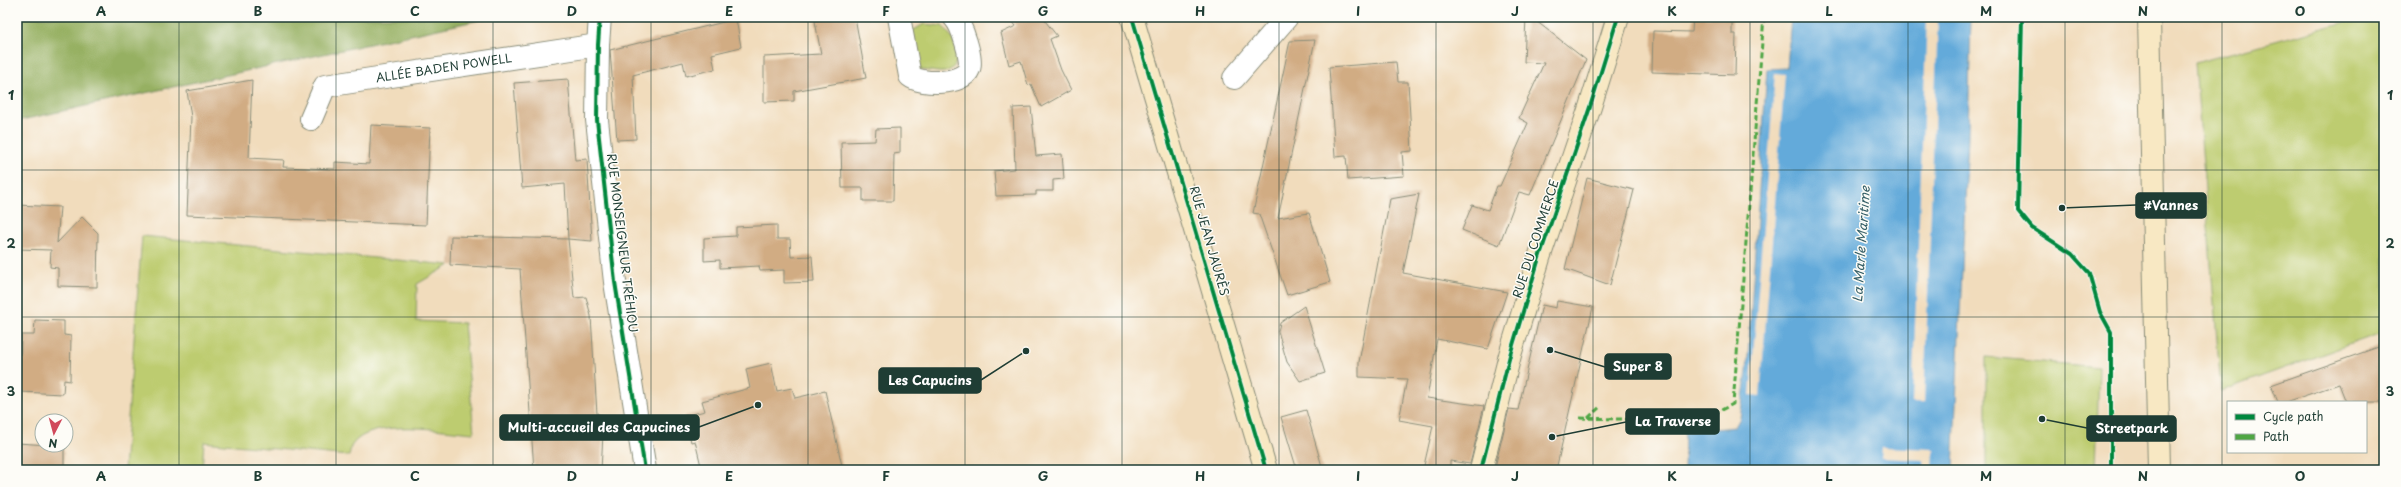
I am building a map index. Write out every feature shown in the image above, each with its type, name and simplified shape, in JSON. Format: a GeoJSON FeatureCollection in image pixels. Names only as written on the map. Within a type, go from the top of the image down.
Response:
{"type":"FeatureCollection","features":[{"type":"Feature","properties":{"kind":"main road","name":"RUE JEAN JAURÈS"},"geometry":{"type":"LineString","coordinates":[[1132,17],[1266,470]]}},
{"type":"Feature","properties":{"kind":"main road","name":"RUE DU COMMERCE"},"geometry":{"type":"LineString","coordinates":[[1481,470],[1508,362],[1532,281],[1593,100],[1618,17]]}},
{"type":"Feature","properties":{"kind":"main road"},"geometry":{"type":"LineString","coordinates":[[2149,17],[2159,470]]}},
{"type":"Feature","properties":{"kind":"street","name":"RUE MONSEIGNEUR TRÉHIOU"},"geometry":{"type":"LineString","coordinates":[[600,17],[597,120],[613,267],[645,470]]}},
{"type":"Feature","properties":{"kind":"street"},"geometry":{"type":"LineString","coordinates":[[899,17],[910,76],[914,80],[937,82],[956,80],[965,76],[969,69],[970,60],[962,30],[959,22],[954,17]]}},
{"type":"Feature","properties":{"kind":"street"},"geometry":{"type":"LineString","coordinates":[[1234,78],[1287,17]]}},
{"type":"Feature","properties":{"kind":"street","name":"ALLÉE BADEN POWELL"},"geometry":{"type":"LineString","coordinates":[[311,119],[325,86],[598,45]]}},
{"type":"Feature","properties":{"kind":"green space"},"geometry":{"type":"Polygon","coordinates":[[[17,17],[493,17],[17,121],[17,17]]]}},
{"type":"Feature","properties":{"kind":"green space"},"geometry":{"type":"Polygon","coordinates":[[[2363,17],[2384,17],[2384,332],[2221,391],[2195,63],[2363,17]]]}},
{"type":"Feature","properties":{"kind":"green space"},"geometry":{"type":"Polygon","coordinates":[[[924,24],[942,26],[951,36],[957,57],[956,64],[952,69],[945,72],[920,70],[912,31],[924,24]]]}},
{"type":"Feature","properties":{"kind":"green space"},"geometry":{"type":"Polygon","coordinates":[[[142,236],[450,265],[417,284],[416,321],[464,323],[474,433],[391,428],[375,431],[361,436],[352,445],[349,456],[204,442],[202,470],[124,470],[142,236]]]}},
{"type":"Feature","properties":{"kind":"green space"},"geometry":{"type":"Polygon","coordinates":[[[1986,357],[2099,367],[2096,470],[1986,470],[1986,357]]]}},
{"type":"Feature","properties":{"kind":"water","name":"La Marle Maritime"},"geometry":{"type":"Polygon","coordinates":[[[1791,17],[1971,17],[1968,136],[1953,470],[1684,470],[1685,432],[1735,427],[1740,418],[1747,371],[1767,69],[1787,68],[1791,17]]]}},
{"type":"Feature","properties":{"kind":"pier"},"geometry":{"type":"Polygon","coordinates":[[[1927,17],[1938,17],[1924,403],[1912,403],[1927,17]]]}},
{"type":"Feature","properties":{"kind":"pier"},"geometry":{"type":"Polygon","coordinates":[[[1775,73],[1785,74],[1760,396],[1750,395],[1775,73]]]}},
{"type":"Feature","properties":{"kind":"pier"},"geometry":{"type":"Polygon","coordinates":[[[1882,447],[1934,449],[1933,470],[1924,470],[1924,460],[1881,458],[1882,447]]]}},
{"type":"Feature","properties":{"kind":"building"},"geometry":{"type":"Polygon","coordinates":[[[817,17],[855,17],[866,78],[794,91],[794,101],[764,102],[764,57],[821,54],[815,21],[818,20],[817,17]]]}},
{"type":"Feature","properties":{"kind":"building"},"geometry":{"type":"Polygon","coordinates":[[[1009,17],[1042,17],[1057,36],[1050,39],[1061,70],[1071,90],[1041,107],[1031,84],[1028,85],[1021,61],[1009,65],[1001,33],[1016,26],[1009,17]]]}},
{"type":"Feature","properties":{"kind":"building"},"geometry":{"type":"Polygon","coordinates":[[[1526,17],[1531,17],[1586,60],[1530,195],[1519,192],[1499,245],[1462,230],[1472,205],[1488,210],[1497,186],[1500,186],[1528,123],[1519,118],[1544,63],[1524,62],[1526,17]]]}},
{"type":"Feature","properties":{"kind":"building"},"geometry":{"type":"Polygon","coordinates":[[[1693,17],[1732,17],[1732,34],[1736,34],[1735,75],[1652,72],[1653,31],[1692,32],[1693,17]]]}},
{"type":"Feature","properties":{"kind":"building"},"geometry":{"type":"Polygon","coordinates":[[[736,19],[741,47],[712,54],[715,69],[686,76],[683,62],[633,75],[636,139],[617,140],[610,50],[736,19]]]}},
{"type":"Feature","properties":{"kind":"building"},"geometry":{"type":"Polygon","coordinates":[[[1315,40],[1278,218],[1309,213],[1330,282],[1287,295],[1259,214],[1253,213],[1290,41],[1315,40]]]}},
{"type":"Feature","properties":{"kind":"building"},"geometry":{"type":"Polygon","coordinates":[[[1396,62],[1398,82],[1408,82],[1412,151],[1402,152],[1404,176],[1348,180],[1346,156],[1335,157],[1329,67],[1396,62]]]}},
{"type":"Feature","properties":{"kind":"building"},"geometry":{"type":"Polygon","coordinates":[[[568,79],[575,160],[587,159],[592,241],[568,239],[565,184],[522,188],[514,83],[568,79]]]}},
{"type":"Feature","properties":{"kind":"building"},"geometry":{"type":"Polygon","coordinates":[[[252,80],[249,158],[284,160],[283,167],[335,169],[335,162],[369,164],[371,125],[430,128],[426,225],[187,215],[191,117],[187,91],[252,80]]]}},
{"type":"Feature","properties":{"kind":"building"},"geometry":{"type":"Polygon","coordinates":[[[1031,107],[1036,156],[1062,154],[1064,179],[1053,180],[1053,191],[1036,191],[1036,195],[996,196],[994,171],[1015,169],[1013,108],[1031,107]]]}},
{"type":"Feature","properties":{"kind":"building"},"geometry":{"type":"Polygon","coordinates":[[[900,128],[900,153],[894,154],[893,201],[863,201],[863,188],[842,188],[841,142],[875,141],[876,129],[900,128]]]}},
{"type":"Feature","properties":{"kind":"building"},"geometry":{"type":"Polygon","coordinates":[[[1587,178],[1634,190],[1610,285],[1565,269],[1587,178]]]}},
{"type":"Feature","properties":{"kind":"building"},"geometry":{"type":"Polygon","coordinates":[[[1419,194],[1403,273],[1507,292],[1488,349],[1437,339],[1427,398],[1484,406],[1470,464],[1450,461],[1450,470],[1423,470],[1433,426],[1399,420],[1407,379],[1359,377],[1359,362],[1390,199],[1419,194]]]}},
{"type":"Feature","properties":{"kind":"building"},"geometry":{"type":"Polygon","coordinates":[[[17,205],[60,207],[57,243],[82,217],[98,233],[97,287],[58,286],[58,268],[50,267],[51,250],[17,249],[17,205]]]}},
{"type":"Feature","properties":{"kind":"building"},"geometry":{"type":"Polygon","coordinates":[[[777,225],[777,239],[790,239],[791,257],[812,256],[814,282],[784,283],[784,270],[760,271],[759,266],[720,268],[720,260],[704,261],[704,238],[736,236],[736,227],[777,225]]]}},
{"type":"Feature","properties":{"kind":"building"},"geometry":{"type":"Polygon","coordinates":[[[451,236],[568,239],[574,298],[586,297],[591,316],[597,414],[604,416],[601,470],[534,470],[520,269],[450,265],[451,236]]]}},
{"type":"Feature","properties":{"kind":"building"},"geometry":{"type":"Polygon","coordinates":[[[1557,301],[1593,307],[1556,470],[1513,470],[1495,467],[1509,409],[1518,410],[1542,305],[1556,308],[1557,301]]]}},
{"type":"Feature","properties":{"kind":"building"},"geometry":{"type":"Polygon","coordinates":[[[1304,306],[1325,373],[1300,381],[1287,362],[1278,331],[1280,323],[1304,306]]]}},
{"type":"Feature","properties":{"kind":"building"},"geometry":{"type":"Polygon","coordinates":[[[35,320],[64,321],[64,335],[71,336],[70,381],[64,380],[63,394],[20,392],[21,335],[34,335],[35,320]]]}},
{"type":"Feature","properties":{"kind":"building"},"geometry":{"type":"Polygon","coordinates":[[[2384,345],[2384,402],[2346,401],[2339,384],[2289,401],[2278,401],[2271,385],[2384,345]]]}},
{"type":"Feature","properties":{"kind":"building"},"geometry":{"type":"Polygon","coordinates":[[[771,363],[777,391],[792,388],[795,398],[825,391],[843,470],[702,470],[695,441],[691,442],[685,416],[705,411],[702,401],[750,388],[746,369],[771,363]]]}},
{"type":"Feature","properties":{"kind":"building"},"geometry":{"type":"Polygon","coordinates":[[[1306,410],[1323,470],[1297,470],[1281,417],[1306,410]]]}},
{"type":"Feature","properties":{"kind":"building"},"geometry":{"type":"Polygon","coordinates":[[[17,443],[34,444],[34,453],[64,453],[64,470],[17,470],[17,443]]]}},
{"type":"Feature","properties":{"kind":"marked path"},"geometry":{"type":"LineString","coordinates":[[1580,418],[1700,421],[1733,404],[1764,17]]}},
{"type":"Feature","properties":{"kind":"marked path"},"geometry":{"type":"LineString","coordinates":[[1588,418],[1601,406]]}},
{"type":"Feature","properties":{"kind":"cycle path"},"geometry":{"type":"LineString","coordinates":[[600,17],[597,120],[615,282],[645,470]]}},
{"type":"Feature","properties":{"kind":"cycle path"},"geometry":{"type":"LineString","coordinates":[[1132,17],[1266,470]]}},
{"type":"Feature","properties":{"kind":"cycle path"},"geometry":{"type":"LineString","coordinates":[[1481,470],[1510,355],[1539,258],[1590,107],[1618,17]]}},
{"type":"Feature","properties":{"kind":"cycle path"},"geometry":{"type":"LineString","coordinates":[[2022,17],[2018,211],[2032,228],[2072,254],[2089,273],[2100,312],[2111,332],[2111,470]]}},
{"type":"Feature","properties":{"kind":"place","name":"#Vannes"},"geometry":{"type":"Point","coordinates":[2062,208]}},
{"type":"Feature","properties":{"kind":"place","name":"Super 8"},"geometry":{"type":"Point","coordinates":[1550,350]}},
{"type":"Feature","properties":{"kind":"place","name":"Les Capucins"},"geometry":{"type":"Point","coordinates":[1026,351]}},
{"type":"Feature","properties":{"kind":"place","name":"Multi-accueil des Capucines"},"geometry":{"type":"Point","coordinates":[758,405]}},
{"type":"Feature","properties":{"kind":"place","name":"Streetpark"},"geometry":{"type":"Point","coordinates":[2042,419]}},
{"type":"Feature","properties":{"kind":"place","name":"La Traverse"},"geometry":{"type":"Point","coordinates":[1552,437]}}]}
